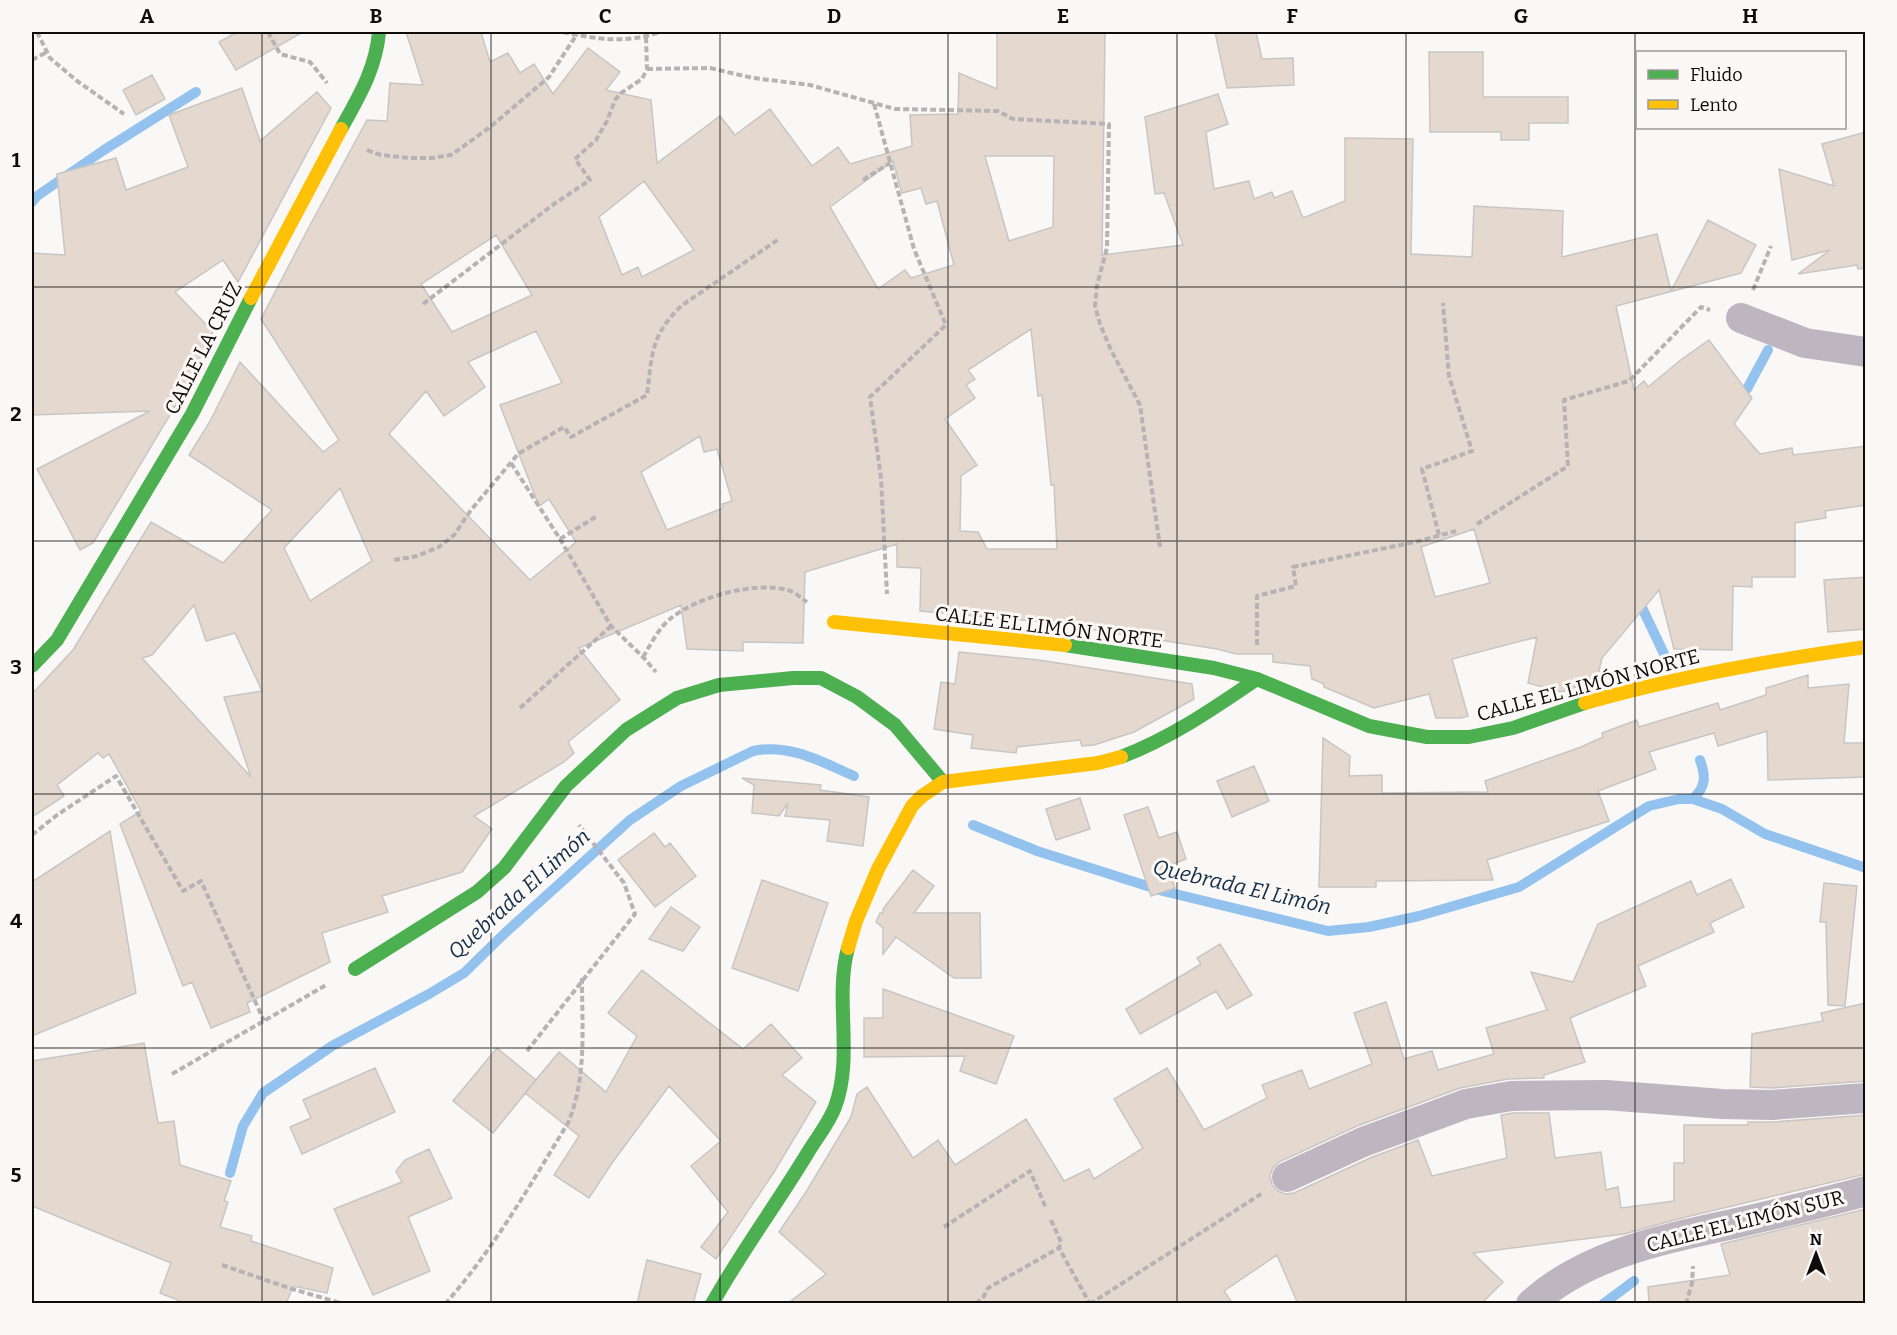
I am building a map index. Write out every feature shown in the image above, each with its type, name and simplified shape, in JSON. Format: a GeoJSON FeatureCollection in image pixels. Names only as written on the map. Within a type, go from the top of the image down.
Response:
{"type":"FeatureCollection","features":[{"type":"Feature","properties":{"kind":"street","name":"CALLE LA CRUZ"},"geometry":{"type":"LineString","coordinates":[[32,666],[57,640],[192,414],[292,219],[370,76],[378,46],[379,32]]}},
{"type":"Feature","properties":{"kind":"street"},"geometry":{"type":"LineString","coordinates":[[1741,318],[1805,343],[1866,352]]}},
{"type":"Feature","properties":{"kind":"street","name":"CALLE EL LIMÓN NORTE"},"geometry":{"type":"LineString","coordinates":[[834,622],[1041,641],[1214,669],[1257,679],[1369,726],[1427,737],[1468,737],[1513,728],[1586,703],[1647,686],[1821,652],[1866,647]]}},
{"type":"Feature","properties":{"kind":"street"},"geometry":{"type":"LineString","coordinates":[[355,969],[477,892],[504,868],[566,786],[626,730],[677,698],[719,685],[793,678],[821,678],[857,697],[895,725],[943,782]]}},
{"type":"Feature","properties":{"kind":"street"},"geometry":{"type":"LineString","coordinates":[[712,1304],[735,1263],[790,1182],[835,1107],[843,1070],[844,980],[847,953],[856,921],[878,869],[912,806],[922,795],[943,782],[1118,759],[1184,728],[1257,679]]}},
{"type":"Feature","properties":{"kind":"street"},"geometry":{"type":"LineString","coordinates":[[1287,1177],[1363,1142],[1456,1108],[1511,1096],[1605,1095],[1722,1104],[1772,1105],[1866,1098]]}},
{"type":"Feature","properties":{"kind":"street","name":"CALLE EL LIMÓN SUR"},"geometry":{"type":"LineString","coordinates":[[1531,1304],[1572,1273],[1612,1256],[1682,1235],[1812,1206],[1866,1191]]}},
{"type":"Feature","properties":{"kind":"path"},"geometry":{"type":"LineString","coordinates":[[37,32],[50,58],[77,81],[124,114]]}},
{"type":"Feature","properties":{"kind":"path"},"geometry":{"type":"LineString","coordinates":[[268,32],[280,54],[310,62],[351,111]]}},
{"type":"Feature","properties":{"kind":"path"},"geometry":{"type":"LineString","coordinates":[[563,32],[617,40],[646,37],[658,32]]}},
{"type":"Feature","properties":{"kind":"path"},"geometry":{"type":"LineString","coordinates":[[336,138],[381,155],[432,158],[450,155],[489,128],[549,77],[577,34]]}},
{"type":"Feature","properties":{"kind":"path"},"geometry":{"type":"LineString","coordinates":[[423,304],[554,204],[590,180],[574,159],[596,140],[615,100],[621,93],[642,79],[647,69],[646,37]]}},
{"type":"Feature","properties":{"kind":"path"},"geometry":{"type":"LineString","coordinates":[[32,60],[47,52]]}},
{"type":"Feature","properties":{"kind":"path"},"geometry":{"type":"LineString","coordinates":[[647,69],[710,68],[753,78],[810,85],[895,109],[998,111],[1013,119],[1109,124],[1107,248],[1096,285],[1095,306],[1111,350],[1140,405],[1160,547]]}},
{"type":"Feature","properties":{"kind":"path"},"geometry":{"type":"LineString","coordinates":[[874,103],[914,249],[946,325],[870,397],[881,478],[888,627]]}},
{"type":"Feature","properties":{"kind":"path"},"geometry":{"type":"LineString","coordinates":[[862,180],[890,163]]}},
{"type":"Feature","properties":{"kind":"path"},"geometry":{"type":"LineString","coordinates":[[394,560],[417,556],[439,547],[454,535],[471,510],[518,454],[564,427],[571,437],[647,395],[655,346],[660,332],[669,319],[681,306],[779,239]]}},
{"type":"Feature","properties":{"kind":"path"},"geometry":{"type":"LineString","coordinates":[[1477,524],[1568,466],[1564,400],[1629,381],[1701,307],[1741,318],[1771,246]]}},
{"type":"Feature","properties":{"kind":"path"},"geometry":{"type":"LineString","coordinates":[[1439,535],[1422,469],[1472,451],[1449,376],[1443,303]]}},
{"type":"Feature","properties":{"kind":"path"},"geometry":{"type":"LineString","coordinates":[[511,463],[560,539],[611,626],[643,657],[677,698]]}},
{"type":"Feature","properties":{"kind":"path"},"geometry":{"type":"LineString","coordinates":[[560,539],[597,516]]}},
{"type":"Feature","properties":{"kind":"path"},"geometry":{"type":"LineString","coordinates":[[1257,679],[1257,596],[1296,586],[1293,567],[1415,542],[1456,531]]}},
{"type":"Feature","properties":{"kind":"path"},"geometry":{"type":"LineString","coordinates":[[643,657],[660,629],[670,618],[689,607],[740,589],[768,586],[790,590],[834,622]]}},
{"type":"Feature","properties":{"kind":"path"},"geometry":{"type":"LineString","coordinates":[[520,708],[611,626]]}},
{"type":"Feature","properties":{"kind":"path"},"geometry":{"type":"LineString","coordinates":[[32,835],[57,815],[116,776],[183,891],[201,881],[264,1021]]}},
{"type":"Feature","properties":{"kind":"path"},"geometry":{"type":"LineString","coordinates":[[527,1051],[582,978],[635,914],[624,883],[582,829]]}},
{"type":"Feature","properties":{"kind":"path"},"geometry":{"type":"LineString","coordinates":[[172,1074],[355,969]]}},
{"type":"Feature","properties":{"kind":"path"},"geometry":{"type":"LineString","coordinates":[[445,1304],[463,1284],[504,1227],[568,1123],[576,1105],[581,1079],[582,978]]}},
{"type":"Feature","properties":{"kind":"path"},"geometry":{"type":"LineString","coordinates":[[944,1227],[1030,1172],[1046,1208]]}},
{"type":"Feature","properties":{"kind":"path"},"geometry":{"type":"LineString","coordinates":[[1059,1248],[1090,1304],[1287,1177]]}},
{"type":"Feature","properties":{"kind":"path"},"geometry":{"type":"LineString","coordinates":[[975,1304],[984,1296],[988,1288],[1059,1248],[1061,1242],[1051,1220]]}},
{"type":"Feature","properties":{"kind":"path"},"geometry":{"type":"LineString","coordinates":[[222,1265],[344,1304]]}},
{"type":"Feature","properties":{"kind":"building"},"geometry":{"type":"Polygon","coordinates":[[[237,32],[303,32],[236,70],[219,42],[237,32]]]}},
{"type":"Feature","properties":{"kind":"building"},"geometry":{"type":"Polygon","coordinates":[[[406,32],[481,32],[490,62],[508,53],[520,73],[534,64],[553,94],[588,48],[620,72],[606,90],[651,100],[657,163],[720,116],[735,135],[770,109],[812,166],[838,147],[850,164],[912,146],[910,115],[958,114],[959,73],[997,89],[997,32],[1105,33],[1102,255],[1183,245],[1164,193],[1155,194],[1145,117],[1218,94],[1228,124],[1206,132],[1214,189],[1249,181],[1254,199],[1272,192],[1274,198],[1292,191],[1303,218],[1345,201],[1345,138],[1413,139],[1411,254],[1472,257],[1474,206],[1563,211],[1562,257],[1657,234],[1671,291],[1708,220],[1756,245],[1741,273],[1616,306],[1634,390],[1644,381],[1648,387],[1709,340],[1752,398],[1734,424],[1760,454],[1792,448],[1793,455],[1866,446],[1866,505],[1825,511],[1826,518],[1795,523],[1795,577],[1752,577],[1752,587],[1733,586],[1732,650],[1674,649],[1659,590],[1602,658],[1597,680],[1561,692],[1528,683],[1537,637],[1452,659],[1468,716],[1461,718],[1436,718],[1429,694],[1374,708],[1324,687],[1324,684],[1312,679],[1310,666],[1273,662],[1273,654],[1236,654],[1217,649],[1044,622],[920,611],[921,568],[897,567],[897,544],[805,572],[803,643],[743,642],[743,651],[687,649],[681,605],[579,648],[620,700],[568,742],[574,753],[564,762],[474,816],[492,829],[462,872],[382,896],[388,912],[322,933],[330,962],[247,1003],[250,1012],[211,1028],[192,982],[183,986],[120,824],[141,811],[109,754],[103,758],[98,753],[57,785],[64,796],[32,817],[32,694],[73,650],[151,522],[223,563],[272,510],[189,455],[209,423],[240,362],[323,452],[339,440],[261,319],[367,120],[387,121],[390,83],[423,85],[406,32]],[[985,156],[1009,241],[1053,227],[1054,156],[985,156]],[[893,161],[830,207],[878,289],[905,270],[911,278],[954,265],[937,201],[926,204],[921,188],[902,193],[893,161]],[[644,181],[599,217],[622,275],[638,267],[642,277],[694,250],[644,181]],[[496,235],[421,284],[452,332],[532,295],[496,235]],[[1031,329],[968,370],[975,379],[966,385],[975,398],[945,419],[977,465],[961,476],[960,531],[978,532],[987,549],[1057,549],[1054,485],[1051,485],[1042,395],[1038,396],[1031,329]],[[536,331],[468,362],[485,387],[444,416],[426,391],[389,434],[530,580],[576,542],[549,499],[539,506],[500,405],[562,383],[536,331]],[[700,436],[641,472],[667,530],[723,508],[722,504],[732,501],[717,449],[704,452],[700,436]],[[340,488],[284,548],[310,601],[372,561],[340,488]],[[1474,529],[1421,547],[1435,597],[1490,583],[1474,529]],[[194,605],[152,655],[142,658],[251,777],[224,697],[262,691],[235,633],[206,641],[194,605]]]}},
{"type":"Feature","properties":{"kind":"building"},"geometry":{"type":"Polygon","coordinates":[[[1215,32],[1256,32],[1262,59],[1293,58],[1294,85],[1227,88],[1215,32]]]}},
{"type":"Feature","properties":{"kind":"building"},"geometry":{"type":"Polygon","coordinates":[[[1429,52],[1483,52],[1483,97],[1568,97],[1568,123],[1529,123],[1529,140],[1501,140],[1501,132],[1430,132],[1429,52]]]}},
{"type":"Feature","properties":{"kind":"building"},"geometry":{"type":"Polygon","coordinates":[[[152,75],[165,99],[136,115],[123,90],[152,75]]]}},
{"type":"Feature","properties":{"kind":"building"},"geometry":{"type":"Polygon","coordinates":[[[242,88],[260,141],[317,92],[331,108],[238,282],[223,260],[175,292],[213,332],[176,405],[93,543],[80,550],[37,469],[150,411],[32,415],[32,253],[65,255],[57,174],[116,158],[126,190],[188,167],[169,115],[242,88]]]}},
{"type":"Feature","properties":{"kind":"building"},"geometry":{"type":"Polygon","coordinates":[[[1866,132],[1866,268],[1858,269],[1857,265],[1798,274],[1830,250],[1792,260],[1779,169],[1834,186],[1822,144],[1866,132]]]}},
{"type":"Feature","properties":{"kind":"building"},"geometry":{"type":"Polygon","coordinates":[[[1866,577],[1866,629],[1828,632],[1824,580],[1866,577]]]}},
{"type":"Feature","properties":{"kind":"building"},"geometry":{"type":"Polygon","coordinates":[[[959,652],[1039,660],[1192,684],[1194,699],[1134,732],[1094,745],[1082,746],[1080,740],[1017,747],[1016,753],[971,748],[973,735],[934,729],[941,682],[955,684],[959,652]]]}},
{"type":"Feature","properties":{"kind":"building"},"geometry":{"type":"Polygon","coordinates":[[[1808,675],[1808,688],[1849,684],[1844,743],[1866,743],[1866,777],[1768,780],[1767,731],[1718,746],[1714,733],[1649,752],[1656,769],[1598,791],[1609,821],[1487,860],[1493,880],[1376,881],[1376,887],[1319,887],[1323,738],[1350,756],[1349,776],[1382,775],[1382,793],[1488,792],[1485,781],[1581,747],[1603,737],[1602,733],[1637,720],[1639,727],[1718,703],[1720,710],[1766,695],[1766,688],[1808,675]]]}},
{"type":"Feature","properties":{"kind":"building"},"geometry":{"type":"Polygon","coordinates":[[[1254,766],[1269,801],[1232,817],[1217,781],[1254,766]]]}},
{"type":"Feature","properties":{"kind":"building"},"geometry":{"type":"Polygon","coordinates":[[[742,778],[821,785],[820,790],[869,797],[863,846],[827,841],[830,820],[785,816],[788,803],[779,816],[752,813],[754,785],[742,778]]]}},
{"type":"Feature","properties":{"kind":"building"},"geometry":{"type":"Polygon","coordinates":[[[1080,798],[1090,829],[1056,840],[1046,809],[1080,798]]]}},
{"type":"Feature","properties":{"kind":"building"},"geometry":{"type":"Polygon","coordinates":[[[1148,807],[1159,838],[1177,832],[1186,859],[1168,866],[1175,888],[1151,896],[1124,815],[1148,807]]]}},
{"type":"Feature","properties":{"kind":"building"},"geometry":{"type":"Polygon","coordinates":[[[110,831],[136,993],[32,1036],[32,882],[110,831]]]}},
{"type":"Feature","properties":{"kind":"building"},"geometry":{"type":"Polygon","coordinates":[[[654,833],[665,847],[670,843],[696,876],[655,907],[618,860],[654,833]]]}},
{"type":"Feature","properties":{"kind":"building"},"geometry":{"type":"Polygon","coordinates":[[[913,870],[934,886],[914,913],[980,913],[981,978],[954,978],[896,937],[883,954],[883,928],[876,922],[880,913],[883,913],[883,909],[913,870]]]}},
{"type":"Feature","properties":{"kind":"building"},"geometry":{"type":"Polygon","coordinates":[[[1731,879],[1744,907],[1710,923],[1714,932],[1638,966],[1646,986],[1570,1018],[1585,1062],[1544,1075],[1544,1078],[1508,1079],[1460,1088],[1357,1126],[1279,1162],[1270,1175],[1272,1185],[1285,1194],[1294,1193],[1370,1158],[1418,1140],[1432,1176],[1507,1158],[1501,1115],[1513,1113],[1549,1113],[1555,1158],[1601,1152],[1606,1190],[1618,1187],[1621,1208],[1674,1201],[1674,1163],[1684,1163],[1684,1125],[1748,1125],[1748,1122],[1866,1115],[1866,1174],[1624,1234],[1473,1253],[1503,1282],[1481,1304],[1298,1304],[1277,1255],[1224,1291],[1233,1304],[787,1304],[826,1274],[779,1232],[851,1117],[857,1094],[867,1087],[913,1158],[938,1140],[955,1165],[1026,1119],[1064,1181],[1089,1169],[1094,1179],[1143,1148],[1114,1099],[1167,1068],[1204,1130],[1267,1098],[1262,1085],[1302,1070],[1309,1089],[1372,1064],[1354,1013],[1386,1002],[1404,1059],[1432,1051],[1438,1070],[1494,1054],[1486,1028],[1547,1010],[1531,972],[1573,982],[1598,924],[1691,881],[1697,895],[1731,879]]]}},
{"type":"Feature","properties":{"kind":"building"},"geometry":{"type":"Polygon","coordinates":[[[762,880],[828,903],[798,991],[732,968],[762,880]]]}},
{"type":"Feature","properties":{"kind":"building"},"geometry":{"type":"Polygon","coordinates":[[[1824,883],[1857,886],[1845,1006],[1828,1005],[1826,922],[1820,922],[1824,883]]]}},
{"type":"Feature","properties":{"kind":"building"},"geometry":{"type":"Polygon","coordinates":[[[671,907],[700,927],[683,951],[649,939],[671,907]]]}},
{"type":"Feature","properties":{"kind":"building"},"geometry":{"type":"Polygon","coordinates":[[[1220,944],[1252,995],[1227,1009],[1216,991],[1140,1034],[1126,1009],[1201,964],[1197,958],[1220,944]]]}},
{"type":"Feature","properties":{"kind":"building"},"geometry":{"type":"Polygon","coordinates":[[[642,970],[743,1049],[771,1024],[802,1058],[782,1075],[816,1102],[774,1172],[716,1259],[701,1247],[728,1212],[691,1166],[721,1141],[669,1086],[589,1198],[554,1175],[579,1136],[525,1093],[559,1052],[606,1092],[637,1036],[608,1013],[642,970]]]}},
{"type":"Feature","properties":{"kind":"building"},"geometry":{"type":"Polygon","coordinates":[[[883,989],[1014,1036],[996,1084],[960,1071],[965,1056],[864,1057],[864,1018],[883,1018],[883,989]]]}},
{"type":"Feature","properties":{"kind":"building"},"geometry":{"type":"Polygon","coordinates":[[[1866,1003],[1866,1081],[1772,1088],[1750,1087],[1752,1034],[1823,1021],[1821,1013],[1866,1003]]]}},
{"type":"Feature","properties":{"kind":"building"},"geometry":{"type":"Polygon","coordinates":[[[144,1043],[158,1123],[174,1121],[180,1165],[231,1181],[224,1201],[228,1202],[220,1227],[252,1236],[251,1241],[333,1268],[327,1293],[293,1286],[286,1304],[188,1304],[160,1293],[171,1263],[32,1206],[32,1061],[144,1043]]]}},
{"type":"Feature","properties":{"kind":"building"},"geometry":{"type":"Polygon","coordinates":[[[497,1048],[536,1080],[493,1133],[453,1101],[497,1048]]]}},
{"type":"Feature","properties":{"kind":"building"},"geometry":{"type":"Polygon","coordinates":[[[375,1068],[395,1112],[302,1154],[290,1127],[311,1118],[303,1100],[375,1068]]]}},
{"type":"Feature","properties":{"kind":"building"},"geometry":{"type":"Polygon","coordinates":[[[429,1149],[452,1198],[408,1217],[430,1271],[373,1295],[334,1209],[402,1182],[396,1171],[405,1160],[429,1149]]]}},
{"type":"Feature","properties":{"kind":"building"},"geometry":{"type":"Polygon","coordinates":[[[1866,1209],[1866,1304],[1649,1304],[1648,1287],[1730,1275],[1721,1244],[1866,1209]]]}},
{"type":"Feature","properties":{"kind":"building"},"geometry":{"type":"Polygon","coordinates":[[[647,1260],[701,1274],[693,1304],[637,1304],[647,1260]]]}},
{"type":"Feature","properties":{"kind":"waterway"},"geometry":{"type":"LineString","coordinates":[[32,202],[37,196],[104,150],[196,92]]}},
{"type":"Feature","properties":{"kind":"waterway"},"geometry":{"type":"LineString","coordinates":[[1747,389],[1768,350]]}},
{"type":"Feature","properties":{"kind":"waterway"},"geometry":{"type":"LineString","coordinates":[[1637,597],[1665,656]]}},
{"type":"Feature","properties":{"kind":"waterway","name":"Quebrada El Limón"},"geometry":{"type":"LineString","coordinates":[[230,1173],[243,1126],[263,1093],[332,1046],[464,973],[630,820],[681,786],[753,751],[766,749],[805,755],[854,776]]}},
{"type":"Feature","properties":{"kind":"waterway"},"geometry":{"type":"LineString","coordinates":[[1693,799],[1704,781],[1700,760]]}},
{"type":"Feature","properties":{"kind":"waterway","name":"Quebrada El Limón"},"geometry":{"type":"LineString","coordinates":[[973,825],[1037,851],[1163,891],[1328,931],[1369,927],[1419,916],[1519,887],[1649,806],[1679,799],[1693,799],[1722,809],[1765,834],[1866,868]]}},
{"type":"Feature","properties":{"kind":"waterway"},"geometry":{"type":"LineString","coordinates":[[1603,1304],[1634,1281]]}},
{"type":"Feature","properties":{"kind":"traffic: fast"},"geometry":{"type":"LineString","coordinates":[[341,129],[370,71],[379,32]]}},
{"type":"Feature","properties":{"kind":"traffic: fast"},"geometry":{"type":"LineString","coordinates":[[32,666],[57,640],[192,414],[251,298]]}},
{"type":"Feature","properties":{"kind":"traffic: fast"},"geometry":{"type":"LineString","coordinates":[[1065,645],[1214,668],[1257,679],[1369,726],[1427,737],[1469,737],[1513,728],[1585,703]]}},
{"type":"Feature","properties":{"kind":"traffic: fast"},"geometry":{"type":"LineString","coordinates":[[355,969],[477,892],[504,868],[566,786],[626,730],[677,698],[719,685],[793,678],[821,678],[857,697],[895,725],[943,782]]}},
{"type":"Feature","properties":{"kind":"traffic: fast"},"geometry":{"type":"LineString","coordinates":[[1121,757],[1174,732],[1257,679]]}},
{"type":"Feature","properties":{"kind":"traffic: fast"},"geometry":{"type":"LineString","coordinates":[[712,1304],[826,1125],[835,1107],[843,1068],[843,987],[848,948]]}},
{"type":"Feature","properties":{"kind":"traffic: slow"},"geometry":{"type":"LineString","coordinates":[[251,298],[341,129]]}},
{"type":"Feature","properties":{"kind":"traffic: slow"},"geometry":{"type":"LineString","coordinates":[[834,622],[1065,645]]}},
{"type":"Feature","properties":{"kind":"traffic: slow"},"geometry":{"type":"LineString","coordinates":[[1585,703],[1724,670],[1866,647]]}},
{"type":"Feature","properties":{"kind":"traffic: slow"},"geometry":{"type":"LineString","coordinates":[[848,948],[856,921],[878,869],[912,806],[922,796],[943,782],[1098,763],[1121,757]]}}]}
